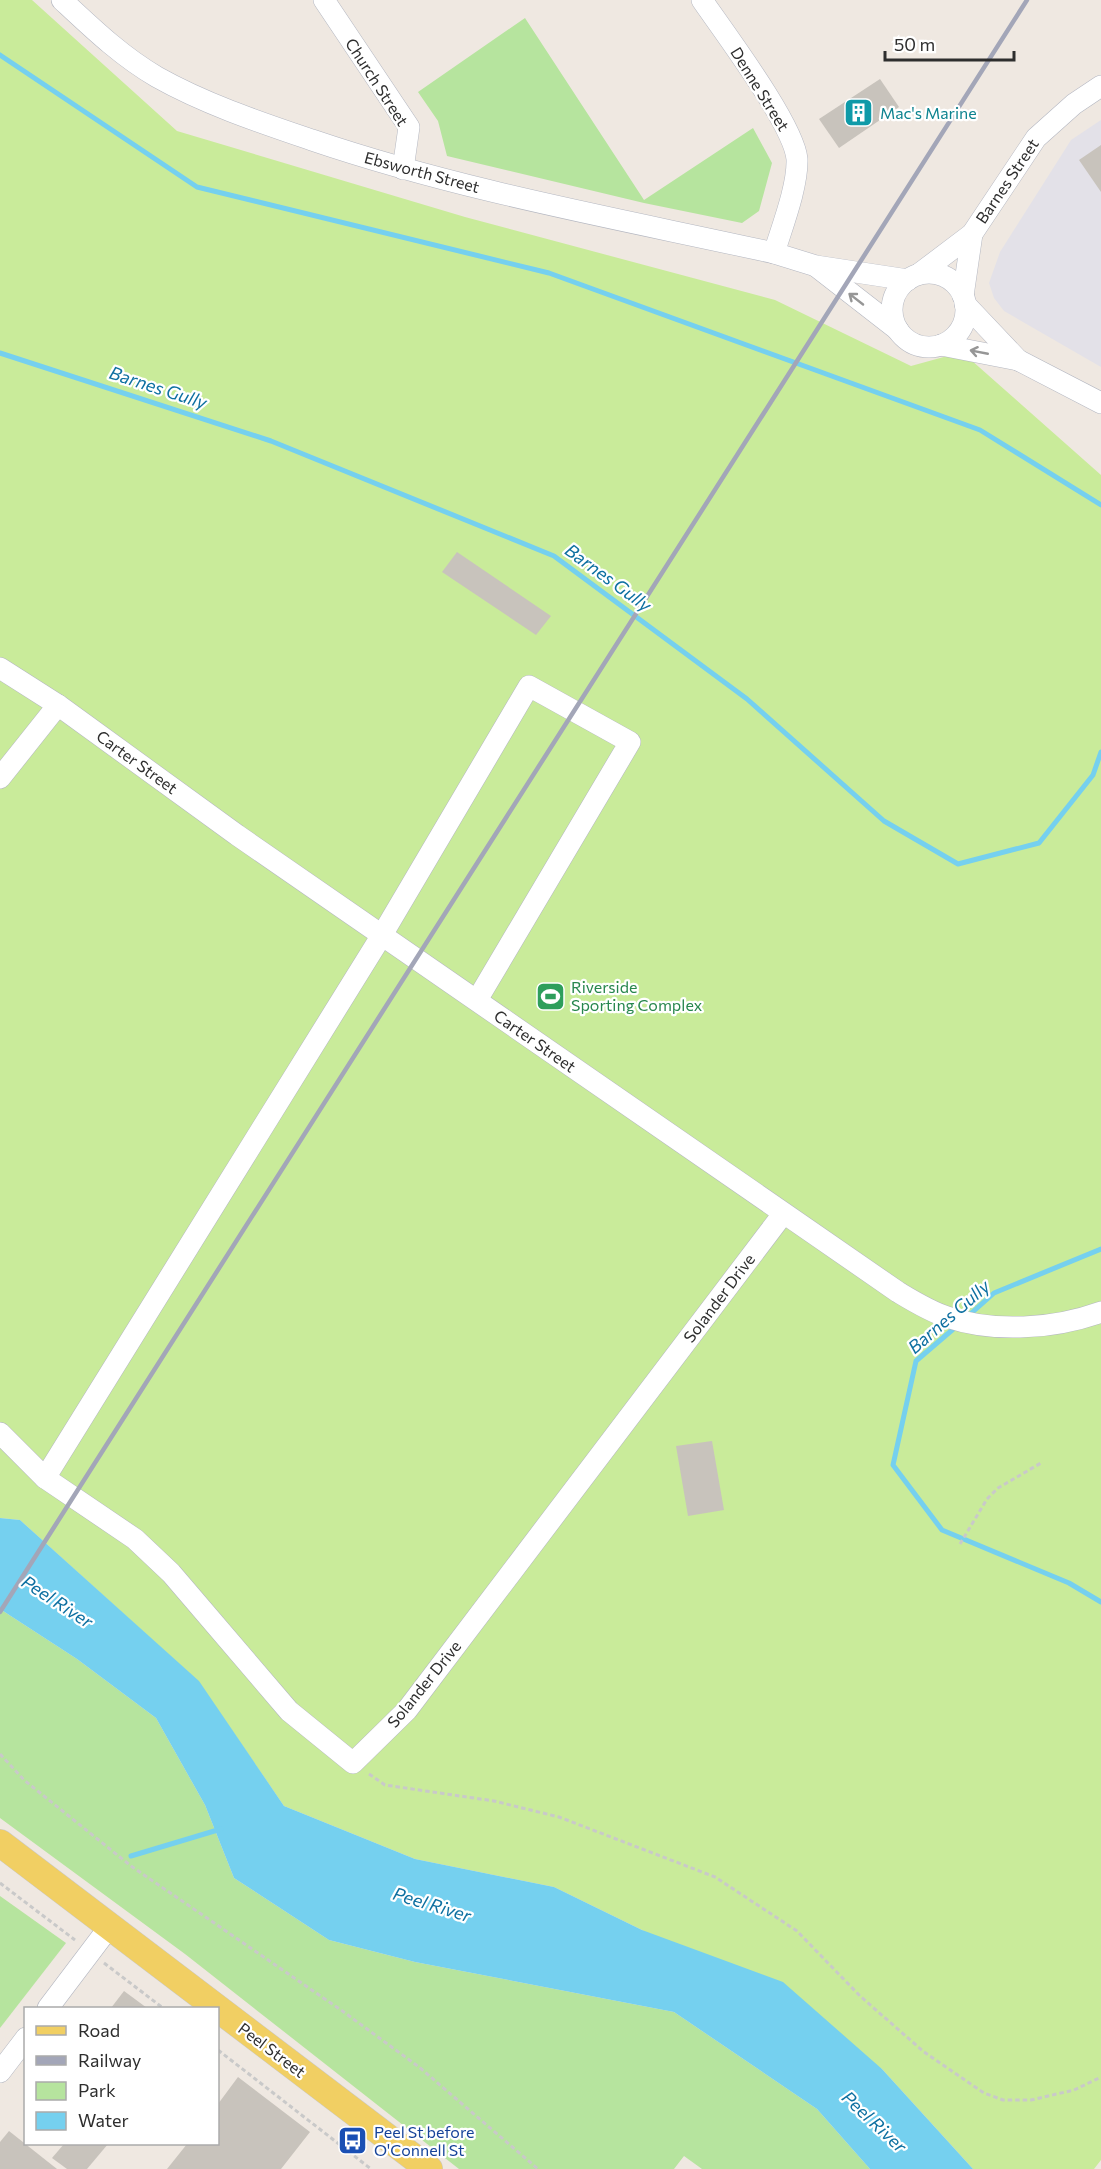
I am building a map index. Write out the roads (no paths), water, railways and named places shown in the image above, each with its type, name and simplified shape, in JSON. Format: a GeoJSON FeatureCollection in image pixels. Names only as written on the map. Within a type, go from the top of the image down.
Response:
{"type":"FeatureCollection","features":[{"type":"Feature","properties":{"kind":"main road","name":"Peel Street"},"geometry":{"type":"LineString","coordinates":[[0,1843],[216,2007]]}},
{"type":"Feature","properties":{"kind":"main road","name":"Peel Street"},"geometry":{"type":"LineString","coordinates":[[219,2009],[429,2169]]}},
{"type":"Feature","properties":{"kind":"street","name":"Ebsworth Street"},"geometry":{"type":"LineString","coordinates":[[62,0],[130,60],[188,93],[290,133],[403,169],[774,253],[816,266],[913,277]]}},
{"type":"Feature","properties":{"kind":"street","name":"Church Street"},"geometry":{"type":"LineString","coordinates":[[324,0],[409,127],[403,169]]}},
{"type":"Feature","properties":{"kind":"street","name":"Denne Street"},"geometry":{"type":"LineString","coordinates":[[702,0],[777,112],[793,144],[797,158],[796,175],[774,253]]}},
{"type":"Feature","properties":{"kind":"street","name":"Barnes Street"},"geometry":{"type":"LineString","coordinates":[[913,277],[972,234],[1036,138],[1061,114],[1101,86]]}},
{"type":"Feature","properties":{"kind":"street","name":"Barnes Street"},"geometry":{"type":"LineString","coordinates":[[964,300],[972,234]]}},
{"type":"Feature","properties":{"kind":"street","name":"Ebsworth Street"},"geometry":{"type":"LineString","coordinates":[[816,266],[897,330]]}},
{"type":"Feature","properties":{"kind":"street"},"geometry":{"type":"LineString","coordinates":[[1017,360],[964,300],[950,280],[940,275],[913,277],[894,297],[892,308],[897,330],[916,345],[941,345],[1017,360],[1101,403]]}},
{"type":"Feature","properties":{"kind":"street"},"geometry":{"type":"LineString","coordinates":[[941,345],[958,333],[966,315],[964,300]]}},
{"type":"Feature","properties":{"kind":"street","name":"Carter Street"},"geometry":{"type":"LineString","coordinates":[[0,668],[58,705],[237,835],[898,1292],[947,1317],[972,1323],[1030,1326],[1101,1312]]}},
{"type":"Feature","properties":{"kind":"street"},"geometry":{"type":"LineString","coordinates":[[0,1433],[45,1478],[381,935],[529,686],[630,741],[477,1000]]}},
{"type":"Feature","properties":{"kind":"street"},"geometry":{"type":"LineString","coordinates":[[0,778],[58,705]]}},
{"type":"Feature","properties":{"kind":"street","name":"Solander Drive"},"geometry":{"type":"LineString","coordinates":[[45,1478],[135,1539],[171,1573],[289,1711],[353,1763],[407,1710],[783,1214]]}},
{"type":"Feature","properties":{"kind":"street"},"geometry":{"type":"LineString","coordinates":[[49,2007],[110,1926]]}},
{"type":"Feature","properties":{"kind":"street"},"geometry":{"type":"LineString","coordinates":[[0,2072],[24,2041]]}},
{"type":"Feature","properties":{"kind":"water","name":"Peel River"},"geometry":{"type":"Polygon","coordinates":[[[0,1518],[20,1520],[199,1681],[284,1806],[415,1859],[554,1887],[642,1930],[783,1982],[882,2069],[973,2169],[870,2169],[817,2109],[674,2012],[415,1962],[329,1940],[234,1878],[205,1805],[156,1718],[77,1659],[0,1609],[0,1518]]]}},
{"type":"Feature","properties":{"kind":"waterway"},"geometry":{"type":"LineString","coordinates":[[0,55],[197,187],[549,273],[980,430],[1101,505]]}},
{"type":"Feature","properties":{"kind":"waterway","name":"Barnes Gully"},"geometry":{"type":"LineString","coordinates":[[0,353],[271,441],[554,556],[747,699],[884,821],[958,864],[1039,843],[1093,775],[1101,752]]}},
{"type":"Feature","properties":{"kind":"waterway","name":"Barnes Gully"},"geometry":{"type":"LineString","coordinates":[[967,1317],[994,1293],[1101,1249]]}},
{"type":"Feature","properties":{"kind":"waterway","name":"Barnes Gully"},"geometry":{"type":"LineString","coordinates":[[958,1325],[916,1361],[893,1465],[942,1530],[1069,1583],[1101,1602]]}},
{"type":"Feature","properties":{"kind":"waterway"},"geometry":{"type":"LineString","coordinates":[[131,1856],[221,1829]]}},
{"type":"Feature","properties":{"kind":"railway"},"geometry":{"type":"LineString","coordinates":[[0,1612],[1027,0]]}},
{"type":"Feature","properties":{"kind":"place","name":"Mac's Marine"},"geometry":{"type":"Point","coordinates":[859,113]}},
{"type":"Feature","properties":{"kind":"place","name":"Riverside Sporting Complex"},"geometry":{"type":"Point","coordinates":[550,996]}},
{"type":"Feature","properties":{"kind":"place","name":"Peel St before O'Connell St"},"geometry":{"type":"Point","coordinates":[353,2141]}}]}
